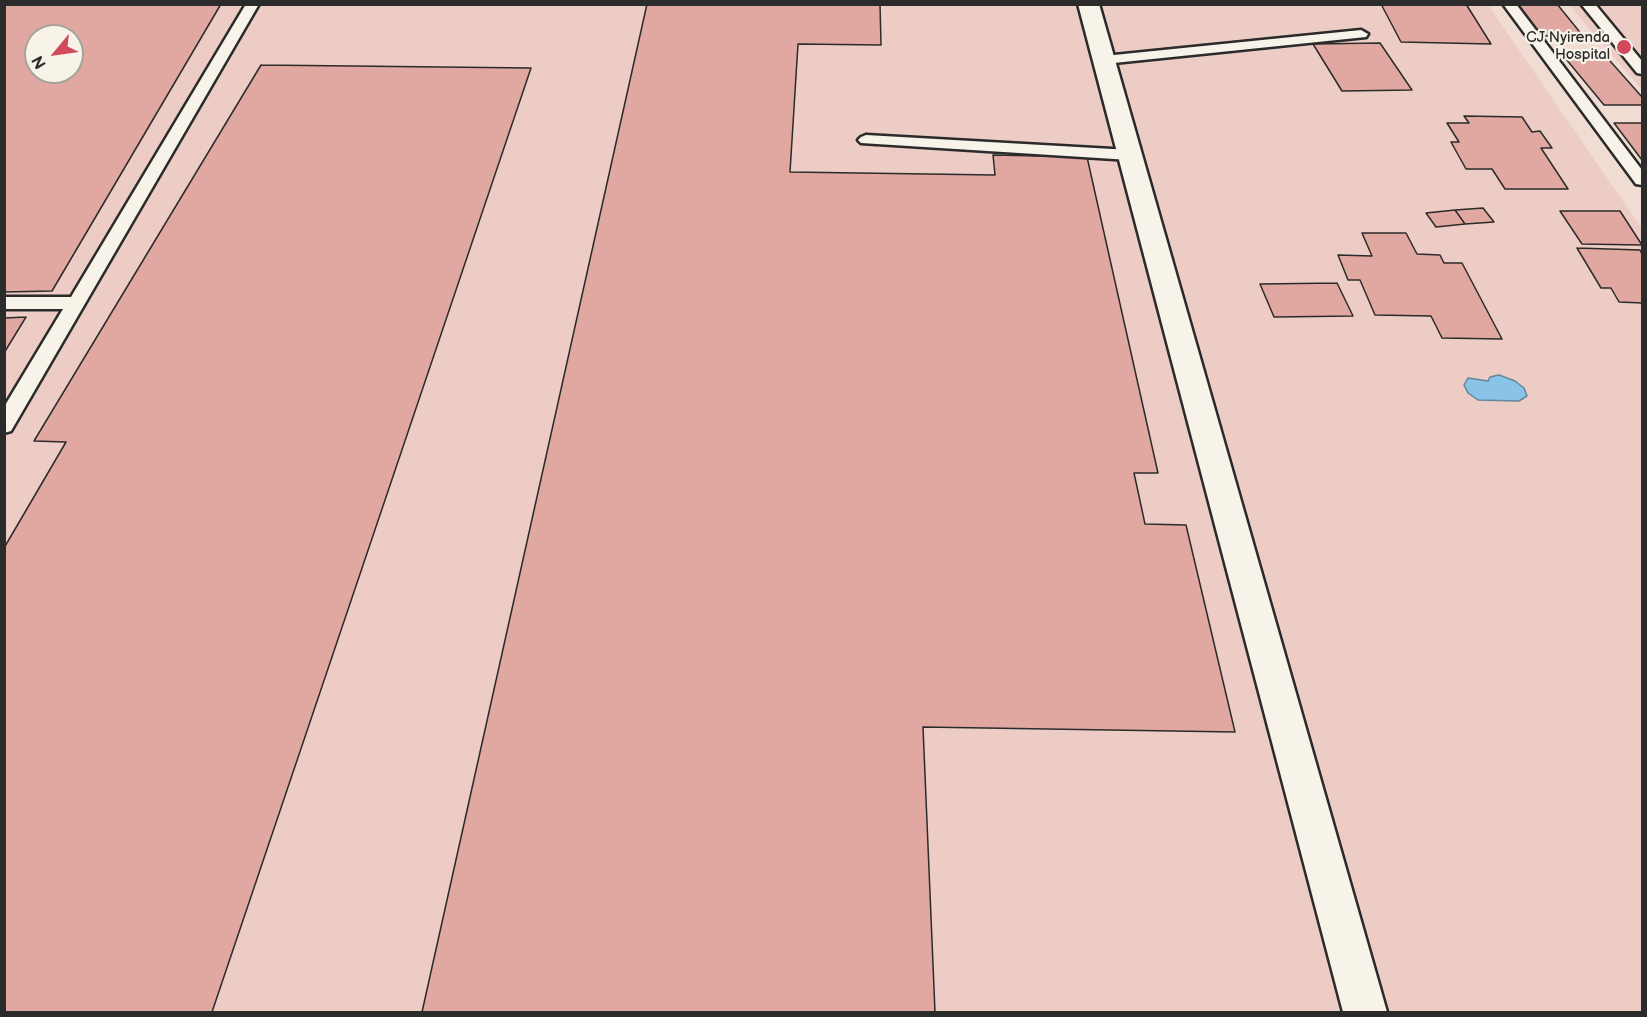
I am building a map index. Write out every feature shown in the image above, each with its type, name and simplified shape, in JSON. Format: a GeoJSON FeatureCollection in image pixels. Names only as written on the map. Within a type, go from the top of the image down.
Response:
{"type":"FeatureCollection","features":[{"type":"Feature","properties":{"kind":"street"},"geometry":{"type":"LineString","coordinates":[[1088,4],[1365,1012]]}},
{"type":"Feature","properties":{"kind":"lane"},"geometry":{"type":"LineString","coordinates":[[4,425],[253,4]]}},
{"type":"Feature","properties":{"kind":"lane"},"geometry":{"type":"LineString","coordinates":[[1509,4],[1642,180]]}},
{"type":"Feature","properties":{"kind":"lane"},"geometry":{"type":"LineString","coordinates":[[1587,4],[1642,70]]}},
{"type":"Feature","properties":{"kind":"lane"},"geometry":{"type":"LineString","coordinates":[[1104,60],[1361,34]]}},
{"type":"Feature","properties":{"kind":"lane"},"geometry":{"type":"LineString","coordinates":[[1622,47],[1642,44]]}},
{"type":"Feature","properties":{"kind":"lane"},"geometry":{"type":"LineString","coordinates":[[866,140],[1130,155]]}},
{"type":"Feature","properties":{"kind":"lane"},"geometry":{"type":"LineString","coordinates":[[4,303],[76,303]]}},
{"type":"Feature","properties":{"kind":"shaded area"},"geometry":{"type":"Polygon","coordinates":[[[5,5],[1488,5],[1642,229],[1642,1012],[5,1012],[5,5]]]}},
{"type":"Feature","properties":{"kind":"shaded area","name":"CJ Nyirenda Hospital"},"geometry":{"type":"Polygon","coordinates":[[[1569,5],[1642,5],[1642,90],[1569,5]]]}},
{"type":"Feature","properties":{"kind":"water"},"geometry":{"type":"Polygon","coordinates":[[[1499,375],[1515,381],[1524,388],[1527,396],[1519,401],[1478,400],[1468,393],[1464,385],[1468,378],[1488,381],[1490,377],[1499,375]]]}},
{"type":"Feature","properties":{"kind":"building"},"geometry":{"type":"Polygon","coordinates":[[[4,4],[221,4],[52,291],[4,292],[4,4]]]}},
{"type":"Feature","properties":{"kind":"building"},"geometry":{"type":"Polygon","coordinates":[[[647,4],[880,4],[881,45],[798,44],[790,172],[995,175],[993,155],[1087,157],[1158,473],[1134,473],[1145,524],[1186,525],[1235,732],[923,727],[935,1012],[422,1012],[647,4]]]}},
{"type":"Feature","properties":{"kind":"building"},"geometry":{"type":"Polygon","coordinates":[[[1381,4],[1466,4],[1491,44],[1401,42],[1381,4]]]}},
{"type":"Feature","properties":{"kind":"building"},"geometry":{"type":"Polygon","coordinates":[[[1511,4],[1557,4],[1583,36],[1537,36],[1511,4]]]}},
{"type":"Feature","properties":{"kind":"building"},"geometry":{"type":"Polygon","coordinates":[[[1380,43],[1412,90],[1342,91],[1313,44],[1380,43]]]}},
{"type":"Feature","properties":{"kind":"building"},"geometry":{"type":"Polygon","coordinates":[[[1561,53],[1603,53],[1642,97],[1642,105],[1604,105],[1561,53]]]}},
{"type":"Feature","properties":{"kind":"building"},"geometry":{"type":"Polygon","coordinates":[[[261,65],[531,68],[212,1012],[4,1012],[4,548],[66,442],[34,441],[261,65]]]}},
{"type":"Feature","properties":{"kind":"building"},"geometry":{"type":"Polygon","coordinates":[[[1464,116],[1522,117],[1532,132],[1540,131],[1552,148],[1541,148],[1568,189],[1505,189],[1492,169],[1466,169],[1451,142],[1459,142],[1447,123],[1469,123],[1464,116]]]}},
{"type":"Feature","properties":{"kind":"building"},"geometry":{"type":"Polygon","coordinates":[[[1614,123],[1642,123],[1642,160],[1614,123]]]}},
{"type":"Feature","properties":{"kind":"building"},"geometry":{"type":"Polygon","coordinates":[[[1483,208],[1494,222],[1465,224],[1455,210],[1483,208]]]}},
{"type":"Feature","properties":{"kind":"building"},"geometry":{"type":"Polygon","coordinates":[[[1455,210],[1465,224],[1436,227],[1426,213],[1455,210]]]}},
{"type":"Feature","properties":{"kind":"building"},"geometry":{"type":"Polygon","coordinates":[[[1560,211],[1620,211],[1642,245],[1582,244],[1560,211]]]}},
{"type":"Feature","properties":{"kind":"building"},"geometry":{"type":"Polygon","coordinates":[[[1362,233],[1406,233],[1417,254],[1440,255],[1444,263],[1462,263],[1502,339],[1442,338],[1431,316],[1375,315],[1360,280],[1348,280],[1338,255],[1372,256],[1362,233]]]}},
{"type":"Feature","properties":{"kind":"building"},"geometry":{"type":"Polygon","coordinates":[[[1577,248],[1640,250],[1642,254],[1642,303],[1619,302],[1611,288],[1601,288],[1577,248]]]}},
{"type":"Feature","properties":{"kind":"building"},"geometry":{"type":"Polygon","coordinates":[[[1337,283],[1353,316],[1274,317],[1260,284],[1337,283]]]}},
{"type":"Feature","properties":{"kind":"building"},"geometry":{"type":"Polygon","coordinates":[[[26,317],[4,353],[4,318],[26,317]]]}},
{"type":"Feature","properties":{"kind":"place","name":"CJ Nyirenda Hospital"},"geometry":{"type":"Point","coordinates":[1624,47]}}]}
